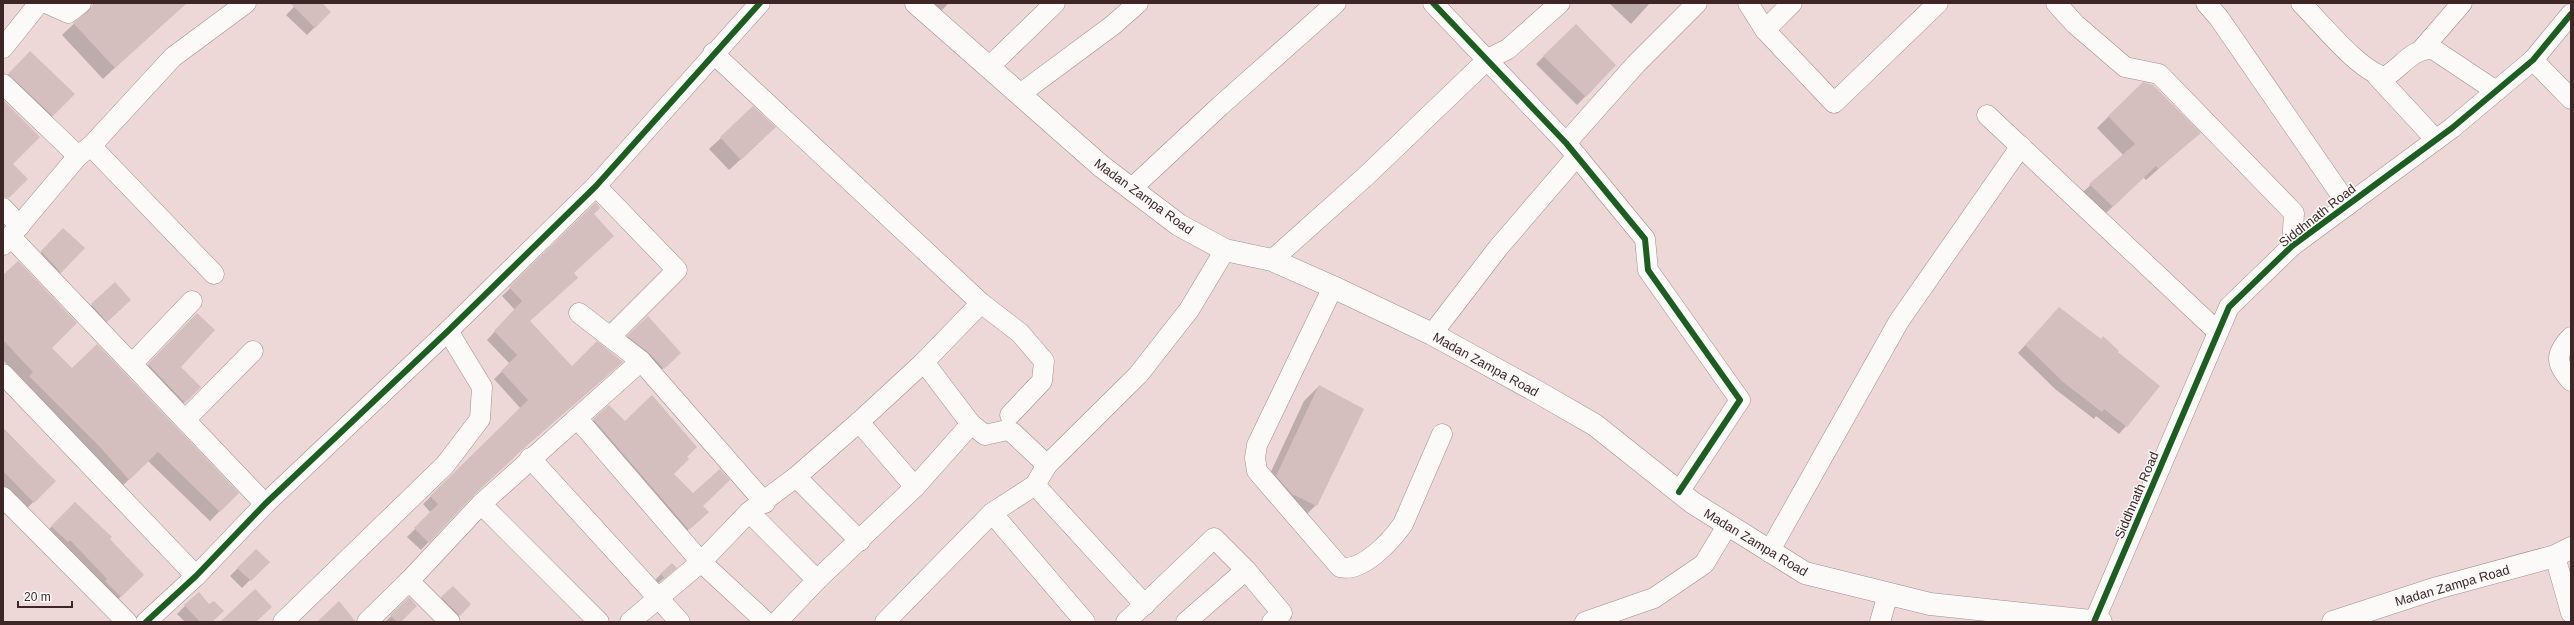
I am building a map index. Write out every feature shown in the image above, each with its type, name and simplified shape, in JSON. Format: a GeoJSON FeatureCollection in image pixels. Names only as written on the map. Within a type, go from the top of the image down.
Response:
{"type":"FeatureCollection","features":[{"type":"Feature","properties":{"kind":"main road","name":"Madan Zampa Road"},"geometry":{"type":"LineString","coordinates":[[916,3],[1101,166],[1179,225],[1225,250],[1272,260],[1432,334],[1595,425],[1679,492],[1727,526],[1805,574],[1930,604],[2097,622]]}},
{"type":"Feature","properties":{"kind":"main road","name":"Madan Zampa Road"},"geometry":{"type":"LineString","coordinates":[[2333,622],[2437,588],[2563,552]]}},
{"type":"Feature","properties":{"kind":"street"},"geometry":{"type":"LineString","coordinates":[[3,48],[39,3]]}},
{"type":"Feature","properties":{"kind":"street"},"geometry":{"type":"LineString","coordinates":[[46,3],[68,13],[81,3]]}},
{"type":"Feature","properties":{"kind":"street"},"geometry":{"type":"LineString","coordinates":[[12,236],[84,151],[173,57],[246,3]]}},
{"type":"Feature","properties":{"kind":"street"},"geometry":{"type":"LineString","coordinates":[[146,622],[196,576],[265,504],[448,331],[596,186],[713,53],[760,3]]}},
{"type":"Feature","properties":{"kind":"street"},"geometry":{"type":"LineString","coordinates":[[989,67],[1055,3]]}},
{"type":"Feature","properties":{"kind":"street"},"geometry":{"type":"LineString","coordinates":[[1020,94],[1113,25],[1138,3]]}},
{"type":"Feature","properties":{"kind":"street"},"geometry":{"type":"LineString","coordinates":[[1132,189],[1220,106],[1336,3]]}},
{"type":"Feature","properties":{"kind":"street"},"geometry":{"type":"LineString","coordinates":[[1433,3],[1488,59],[1571,150],[1645,239],[1648,270],[1740,400],[1679,492]]}},
{"type":"Feature","properties":{"kind":"street"},"geometry":{"type":"LineString","coordinates":[[1272,260],[1365,177],[1488,59],[1508,49],[1560,3]]}},
{"type":"Feature","properties":{"kind":"street"},"geometry":{"type":"LineString","coordinates":[[1432,334],[1636,64],[1697,3]]}},
{"type":"Feature","properties":{"kind":"street"},"geometry":{"type":"LineString","coordinates":[[1748,3],[1765,30],[1834,103],[1938,3]]}},
{"type":"Feature","properties":{"kind":"street"},"geometry":{"type":"LineString","coordinates":[[1765,30],[1792,3]]}},
{"type":"Feature","properties":{"kind":"street"},"geometry":{"type":"LineString","coordinates":[[2056,3],[2075,24],[2125,67],[2159,74],[2294,213],[2292,246]]}},
{"type":"Feature","properties":{"kind":"street"},"geometry":{"type":"LineString","coordinates":[[2206,3],[2348,205]]}},
{"type":"Feature","properties":{"kind":"street"},"geometry":{"type":"LineString","coordinates":[[2301,3],[2363,66],[2376,75],[2436,140]]}},
{"type":"Feature","properties":{"kind":"street"},"geometry":{"type":"LineString","coordinates":[[2376,75],[2385,77],[2423,48],[2462,3]]}},
{"type":"Feature","properties":{"kind":"street","name":"Siddhnath Road"},"geometry":{"type":"LineString","coordinates":[[2097,622],[2229,307],[2292,246],[2436,140],[2496,91],[2532,60],[2571,14]]}},
{"type":"Feature","properties":{"kind":"street"},"geometry":{"type":"LineString","coordinates":[[2423,48],[2433,49],[2496,91]]}},
{"type":"Feature","properties":{"kind":"street"},"geometry":{"type":"LineString","coordinates":[[713,53],[981,303],[1020,333],[1044,361],[1042,381],[1010,415]]}},
{"type":"Feature","properties":{"kind":"street"},"geometry":{"type":"LineString","coordinates":[[2532,60],[2571,99]]}},
{"type":"Feature","properties":{"kind":"street"},"geometry":{"type":"LineString","coordinates":[[3,84],[84,151],[214,274]]}},
{"type":"Feature","properties":{"kind":"street"},"geometry":{"type":"LineString","coordinates":[[1987,115],[2218,332]]}},
{"type":"Feature","properties":{"kind":"street"},"geometry":{"type":"LineString","coordinates":[[1769,552],[1899,321],[2021,146]]}},
{"type":"Feature","properties":{"kind":"street"},"geometry":{"type":"LineString","coordinates":[[596,186],[677,270],[610,337]]}},
{"type":"Feature","properties":{"kind":"street"},"geometry":{"type":"LineString","coordinates":[[3,208],[12,236],[265,504]]}},
{"type":"Feature","properties":{"kind":"street"},"geometry":{"type":"LineString","coordinates":[[885,622],[992,513],[1035,485],[1047,465],[1138,375],[1189,310],[1225,250]]}},
{"type":"Feature","properties":{"kind":"street"},"geometry":{"type":"LineString","coordinates":[[1333,287],[1257,445],[1255,458],[1257,471],[1340,567],[1348,569],[1359,566],[1394,537],[1402,524],[1442,434]]}},
{"type":"Feature","properties":{"kind":"street"},"geometry":{"type":"LineString","coordinates":[[132,364],[192,301]]}},
{"type":"Feature","properties":{"kind":"street"},"geometry":{"type":"LineString","coordinates":[[630,622],[701,562],[757,507],[796,477],[859,422],[924,362],[981,303]]}},
{"type":"Feature","properties":{"kind":"street"},"geometry":{"type":"LineString","coordinates":[[579,314],[641,361],[816,580]]}},
{"type":"Feature","properties":{"kind":"street"},"geometry":{"type":"LineString","coordinates":[[283,622],[445,465],[480,419],[482,387],[448,331]]}},
{"type":"Feature","properties":{"kind":"street"},"geometry":{"type":"LineString","coordinates":[[2571,337],[2558,355],[2559,367],[2571,381]]}},
{"type":"Feature","properties":{"kind":"street"},"geometry":{"type":"LineString","coordinates":[[185,420],[253,351]]}},
{"type":"Feature","properties":{"kind":"street"},"geometry":{"type":"LineString","coordinates":[[367,622],[409,581],[481,504],[530,458],[641,361]]}},
{"type":"Feature","properties":{"kind":"street"},"geometry":{"type":"LineString","coordinates":[[924,362],[971,424],[985,435],[1007,430],[1013,433],[1047,465]]}},
{"type":"Feature","properties":{"kind":"street"},"geometry":{"type":"LineString","coordinates":[[3,374],[196,576]]}},
{"type":"Feature","properties":{"kind":"street"},"geometry":{"type":"LineString","coordinates":[[577,418],[701,562],[766,622]]}},
{"type":"Feature","properties":{"kind":"street"},"geometry":{"type":"LineString","coordinates":[[859,422],[915,487]]}},
{"type":"Feature","properties":{"kind":"street"},"geometry":{"type":"LineString","coordinates":[[777,622],[816,580],[860,541],[915,487],[971,424]]}},
{"type":"Feature","properties":{"kind":"street"},"geometry":{"type":"LineString","coordinates":[[530,458],[657,599],[680,622]]}},
{"type":"Feature","properties":{"kind":"street"},"geometry":{"type":"LineString","coordinates":[[796,477],[860,541]]}},
{"type":"Feature","properties":{"kind":"street"},"geometry":{"type":"LineString","coordinates":[[1035,485],[1145,605]]}},
{"type":"Feature","properties":{"kind":"street"},"geometry":{"type":"LineString","coordinates":[[3,497],[127,622]]}},
{"type":"Feature","properties":{"kind":"street"},"geometry":{"type":"LineString","coordinates":[[481,504],[599,622]]}},
{"type":"Feature","properties":{"kind":"street"},"geometry":{"type":"LineString","coordinates":[[992,513],[1085,622]]}},
{"type":"Feature","properties":{"kind":"street"},"geometry":{"type":"LineString","coordinates":[[1585,622],[1654,598],[1704,564],[1727,526]]}},
{"type":"Feature","properties":{"kind":"street"},"geometry":{"type":"LineString","coordinates":[[1126,622],[1214,538],[1246,570],[1282,613],[1272,622]]}},
{"type":"Feature","properties":{"kind":"street"},"geometry":{"type":"LineString","coordinates":[[2563,552],[2571,613]]}},
{"type":"Feature","properties":{"kind":"street"},"geometry":{"type":"LineString","coordinates":[[1186,622],[1246,570]]}},
{"type":"Feature","properties":{"kind":"street"},"geometry":{"type":"LineString","coordinates":[[409,581],[450,622]]}},
{"type":"Feature","properties":{"kind":"street"},"geometry":{"type":"LineString","coordinates":[[1880,622],[1888,594]]}},
{"type":"Feature","properties":{"kind":"building"},"geometry":{"type":"Polygon","coordinates":[[[94,3],[187,3],[115,68],[73,23],[88,12],[94,3]]]}},
{"type":"Feature","properties":{"kind":"building"},"geometry":{"type":"Polygon","coordinates":[[[290,3],[322,3],[331,12],[315,28],[290,3]]]}},
{"type":"Feature","properties":{"kind":"building"},"geometry":{"type":"Polygon","coordinates":[[[1576,24],[1616,65],[1586,97],[1543,56],[1576,24]]]}},
{"type":"Feature","properties":{"kind":"building"},"geometry":{"type":"Polygon","coordinates":[[[30,51],[75,94],[53,116],[8,74],[30,51]]]}},
{"type":"Feature","properties":{"kind":"building"},"geometry":{"type":"Polygon","coordinates":[[[2143,82],[2153,85],[2201,133],[2158,169],[2156,166],[2113,207],[2089,184],[2135,144],[2108,116],[2143,82]]]}},
{"type":"Feature","properties":{"kind":"building"},"geometry":{"type":"Polygon","coordinates":[[[3,100],[40,137],[13,164],[28,179],[9,198],[3,197],[3,100]]]}},
{"type":"Feature","properties":{"kind":"building"},"geometry":{"type":"Polygon","coordinates":[[[753,106],[776,127],[741,160],[720,137],[753,106]]]}},
{"type":"Feature","properties":{"kind":"building"},"geometry":{"type":"Polygon","coordinates":[[[596,202],[600,208],[594,214],[614,236],[574,273],[578,278],[530,321],[572,366],[597,341],[623,362],[522,450],[473,496],[429,543],[414,528],[438,504],[430,496],[528,400],[501,371],[517,355],[494,331],[522,301],[509,287],[596,202]]]}},
{"type":"Feature","properties":{"kind":"building"},"geometry":{"type":"Polygon","coordinates":[[[63,228],[85,248],[61,273],[41,251],[63,228]]]}},
{"type":"Feature","properties":{"kind":"building"},"geometry":{"type":"Polygon","coordinates":[[[18,261],[77,323],[52,348],[72,368],[97,344],[239,493],[220,512],[158,452],[129,480],[100,447],[29,376],[33,372],[3,340],[3,275],[18,261]]]}},
{"type":"Feature","properties":{"kind":"building"},"geometry":{"type":"Polygon","coordinates":[[[115,282],[131,300],[107,322],[91,304],[115,282]]]}},
{"type":"Feature","properties":{"kind":"building"},"geometry":{"type":"Polygon","coordinates":[[[2059,307],[2101,339],[2103,336],[2119,351],[2118,352],[2160,386],[2127,427],[2104,409],[2102,412],[2063,382],[2025,345],[2059,307]]]}},
{"type":"Feature","properties":{"kind":"building"},"geometry":{"type":"Polygon","coordinates":[[[197,313],[215,330],[181,367],[201,387],[185,403],[148,364],[197,313]]]}},
{"type":"Feature","properties":{"kind":"building"},"geometry":{"type":"Polygon","coordinates":[[[648,316],[681,353],[664,369],[648,352],[627,336],[648,316]]]}},
{"type":"Feature","properties":{"kind":"building"},"geometry":{"type":"Polygon","coordinates":[[[1319,385],[1364,409],[1317,506],[1292,494],[1276,476],[1319,385]]]}},
{"type":"Feature","properties":{"kind":"building"},"geometry":{"type":"Polygon","coordinates":[[[652,395],[697,447],[687,457],[689,459],[674,474],[693,493],[720,469],[730,480],[703,506],[709,512],[689,530],[593,419],[609,405],[625,421],[652,395]]]}},
{"type":"Feature","properties":{"kind":"building"},"geometry":{"type":"Polygon","coordinates":[[[3,429],[56,481],[34,503],[3,471],[3,429]]]}},
{"type":"Feature","properties":{"kind":"building"},"geometry":{"type":"Polygon","coordinates":[[[75,502],[112,537],[110,539],[144,575],[121,597],[105,581],[107,579],[70,540],[68,542],[51,526],[75,502]]]}},
{"type":"Feature","properties":{"kind":"building"},"geometry":{"type":"Polygon","coordinates":[[[256,549],[270,562],[251,581],[237,568],[256,549]]]}},
{"type":"Feature","properties":{"kind":"building"},"geometry":{"type":"Polygon","coordinates":[[[672,563],[677,568],[665,578],[660,574],[672,563]]]}},
{"type":"Feature","properties":{"kind":"building"},"geometry":{"type":"Polygon","coordinates":[[[453,586],[471,604],[460,616],[441,597],[453,586]]]}},
{"type":"Feature","properties":{"kind":"building"},"geometry":{"type":"Polygon","coordinates":[[[255,589],[272,607],[256,622],[220,622],[255,589]]]}},
{"type":"Feature","properties":{"kind":"building"},"geometry":{"type":"Polygon","coordinates":[[[199,592],[209,604],[214,601],[224,611],[212,622],[200,622],[184,605],[199,592]]]}},
{"type":"Feature","properties":{"kind":"building"},"geometry":{"type":"Polygon","coordinates":[[[409,597],[417,606],[401,622],[397,622],[390,615],[409,597]]]}},
{"type":"Feature","properties":{"kind":"building"},"geometry":{"type":"Polygon","coordinates":[[[339,601],[356,622],[317,622],[339,601]]]}},
{"type":"Feature","properties":{"kind":"cycle path"},"geometry":{"type":"LineString","coordinates":[[146,622],[196,576],[265,504],[448,331],[596,186],[760,3]]}},
{"type":"Feature","properties":{"kind":"cycle path"},"geometry":{"type":"LineString","coordinates":[[1433,3],[1566,143],[1645,239],[1648,270],[1740,400],[1679,492]]}},
{"type":"Feature","properties":{"kind":"cycle path"},"geometry":{"type":"LineString","coordinates":[[2094,622],[2229,307],[2292,246],[2452,128],[2533,60],[2571,14]]}}]}
